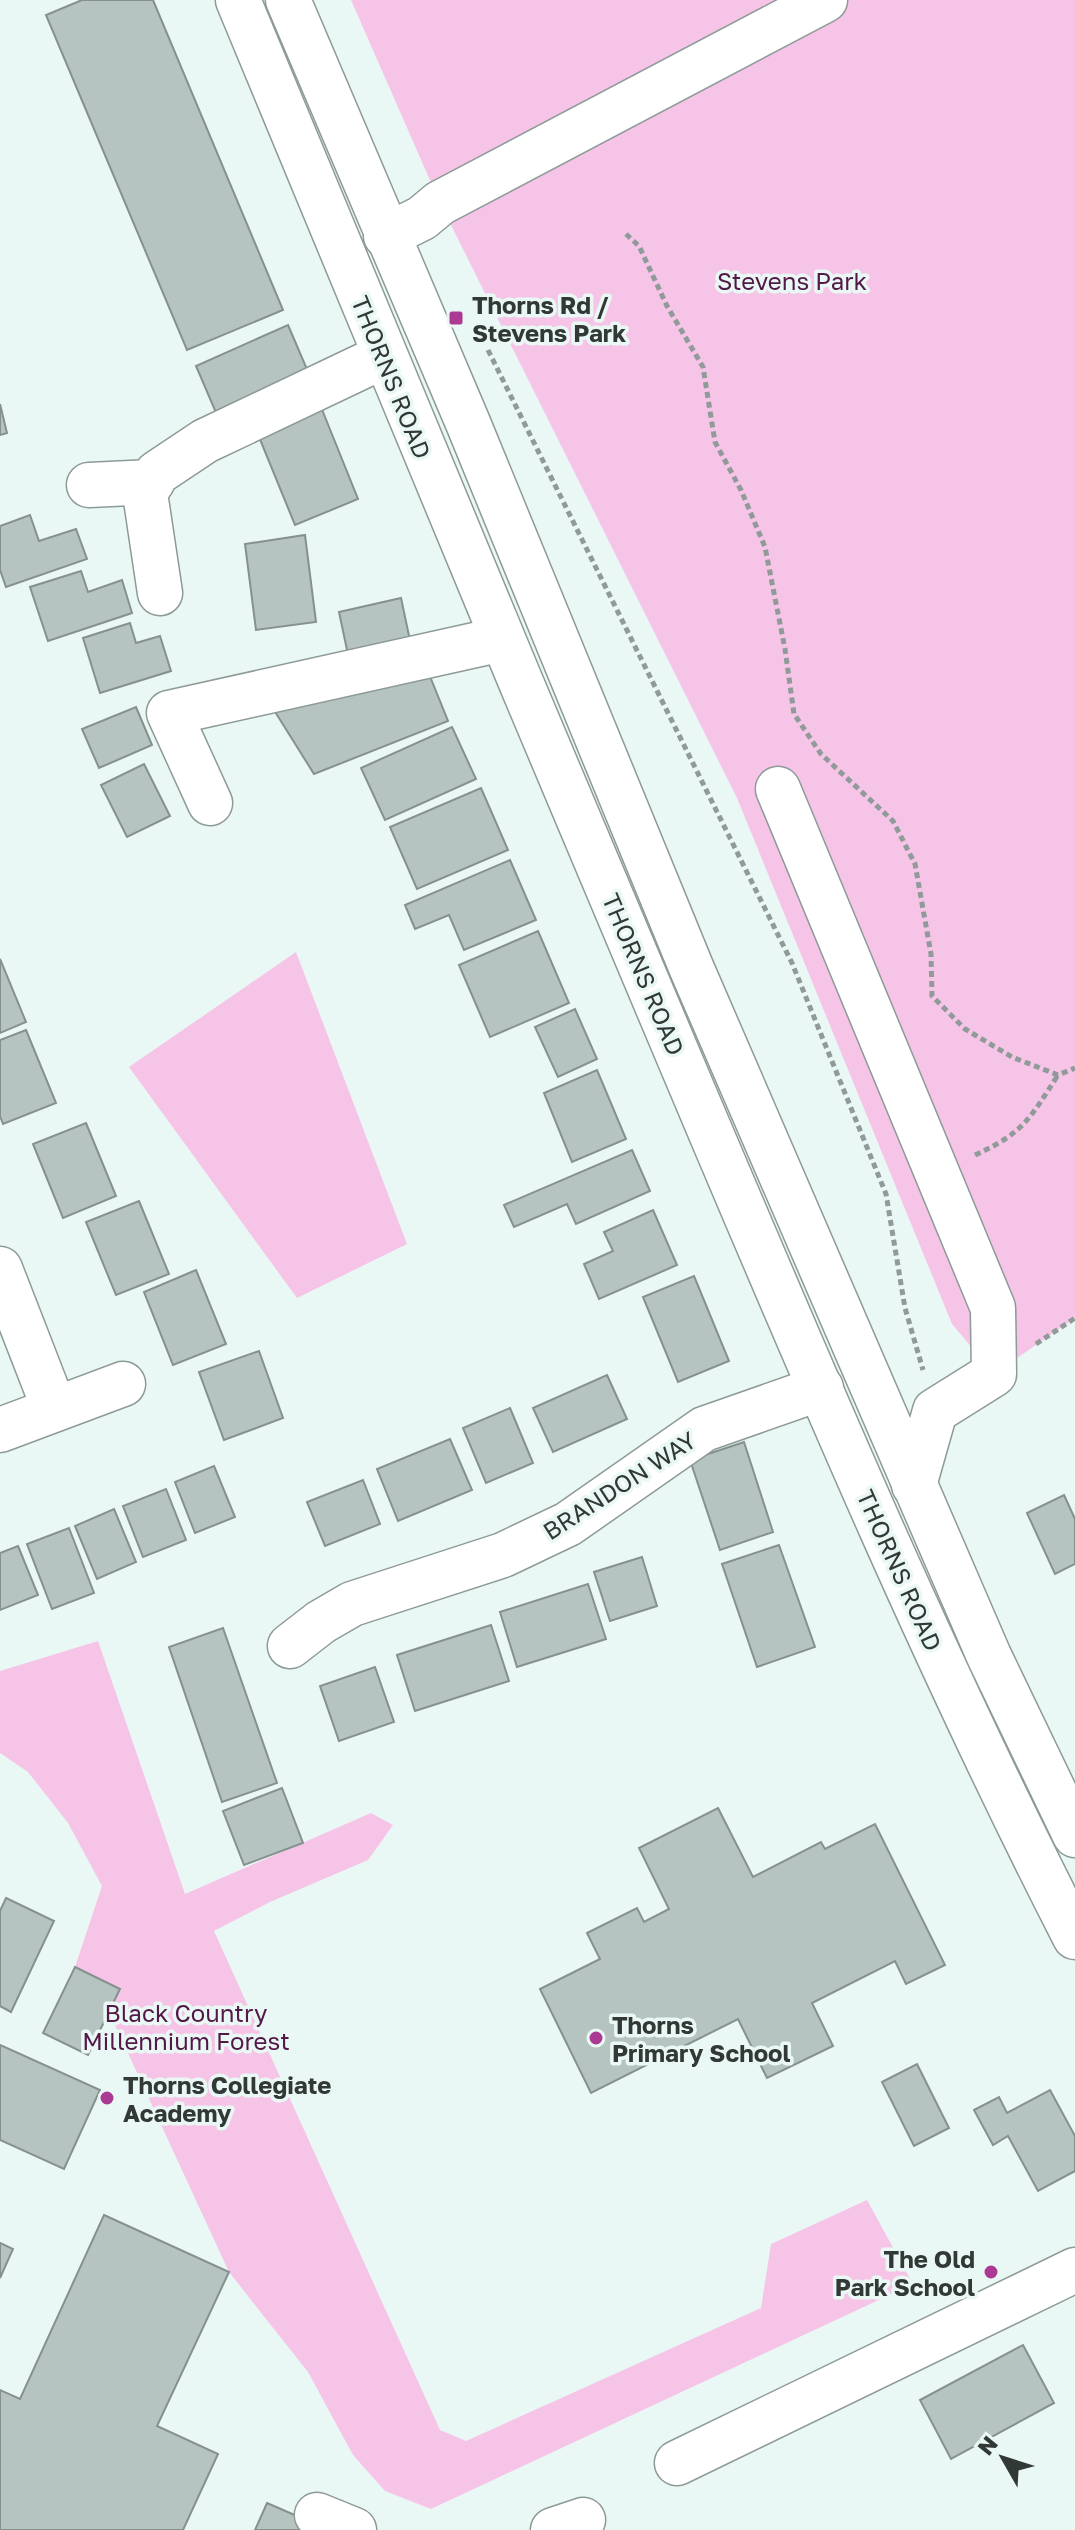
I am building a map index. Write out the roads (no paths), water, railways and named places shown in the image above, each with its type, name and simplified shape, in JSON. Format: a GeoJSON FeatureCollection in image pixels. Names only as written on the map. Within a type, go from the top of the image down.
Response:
{"type":"FeatureCollection","features":[{"type":"Feature","properties":{"kind":"main road","name":"THORNS ROAD"},"geometry":{"type":"LineString","coordinates":[[238,0],[502,639],[821,1388],[954,1695],[1075,1937]]}},
{"type":"Feature","properties":{"kind":"main road","name":"THORNS ROAD"},"geometry":{"type":"LineString","coordinates":[[288,0],[474,438],[691,967],[989,1656],[1075,1835]]}},
{"type":"Feature","properties":{"kind":"main road"},"geometry":{"type":"LineString","coordinates":[[386,236],[422,218],[440,203],[825,0]]}},
{"type":"Feature","properties":{"kind":"main road"},"geometry":{"type":"LineString","coordinates":[[160,593],[145,493],[157,473],[205,441],[384,356]]}},
{"type":"Feature","properties":{"kind":"main road"},"geometry":{"type":"LineString","coordinates":[[89,485],[152,482]]}},
{"type":"Feature","properties":{"kind":"main road"},"geometry":{"type":"LineString","coordinates":[[210,803],[169,713],[502,639]]}},
{"type":"Feature","properties":{"kind":"main road"},"geometry":{"type":"LineString","coordinates":[[778,789],[993,1308],[994,1374],[935,1411],[914,1485]]}},
{"type":"Feature","properties":{"kind":"main road"},"geometry":{"type":"LineString","coordinates":[[0,1269],[54,1408]]}},
{"type":"Feature","properties":{"kind":"main road"},"geometry":{"type":"LineString","coordinates":[[0,1430],[123,1384]]}},
{"type":"Feature","properties":{"kind":"main road","name":"BRANDON WAY"},"geometry":{"type":"LineString","coordinates":[[290,1646],[321,1622],[352,1604],[503,1555],[568,1524],[704,1429],[821,1388]]}},
{"type":"Feature","properties":{"kind":"main road"},"geometry":{"type":"LineString","coordinates":[[677,2463],[1075,2270]]}},
{"type":"Feature","properties":{"kind":"place","name":"Thorns Rd / Stevens Park"},"geometry":{"type":"Point","coordinates":[456,318]}},
{"type":"Feature","properties":{"kind":"place","name":"Thorns Primary School"},"geometry":{"type":"Point","coordinates":[596,2038]}},
{"type":"Feature","properties":{"kind":"place","name":"Thorns Collegiate Academy"},"geometry":{"type":"Point","coordinates":[107,2098]}},
{"type":"Feature","properties":{"kind":"place","name":"The Old Park School"},"geometry":{"type":"Point","coordinates":[991,2272]}},
{"type":"Feature","properties":{"kind":"park label","name":"Stevens Park"},"geometry":{"type":"Point","coordinates":[792,280]}},
{"type":"Feature","properties":{"kind":"park label","name":"Black Country Millennium Forest"},"geometry":{"type":"Point","coordinates":[186,2026]}}]}
